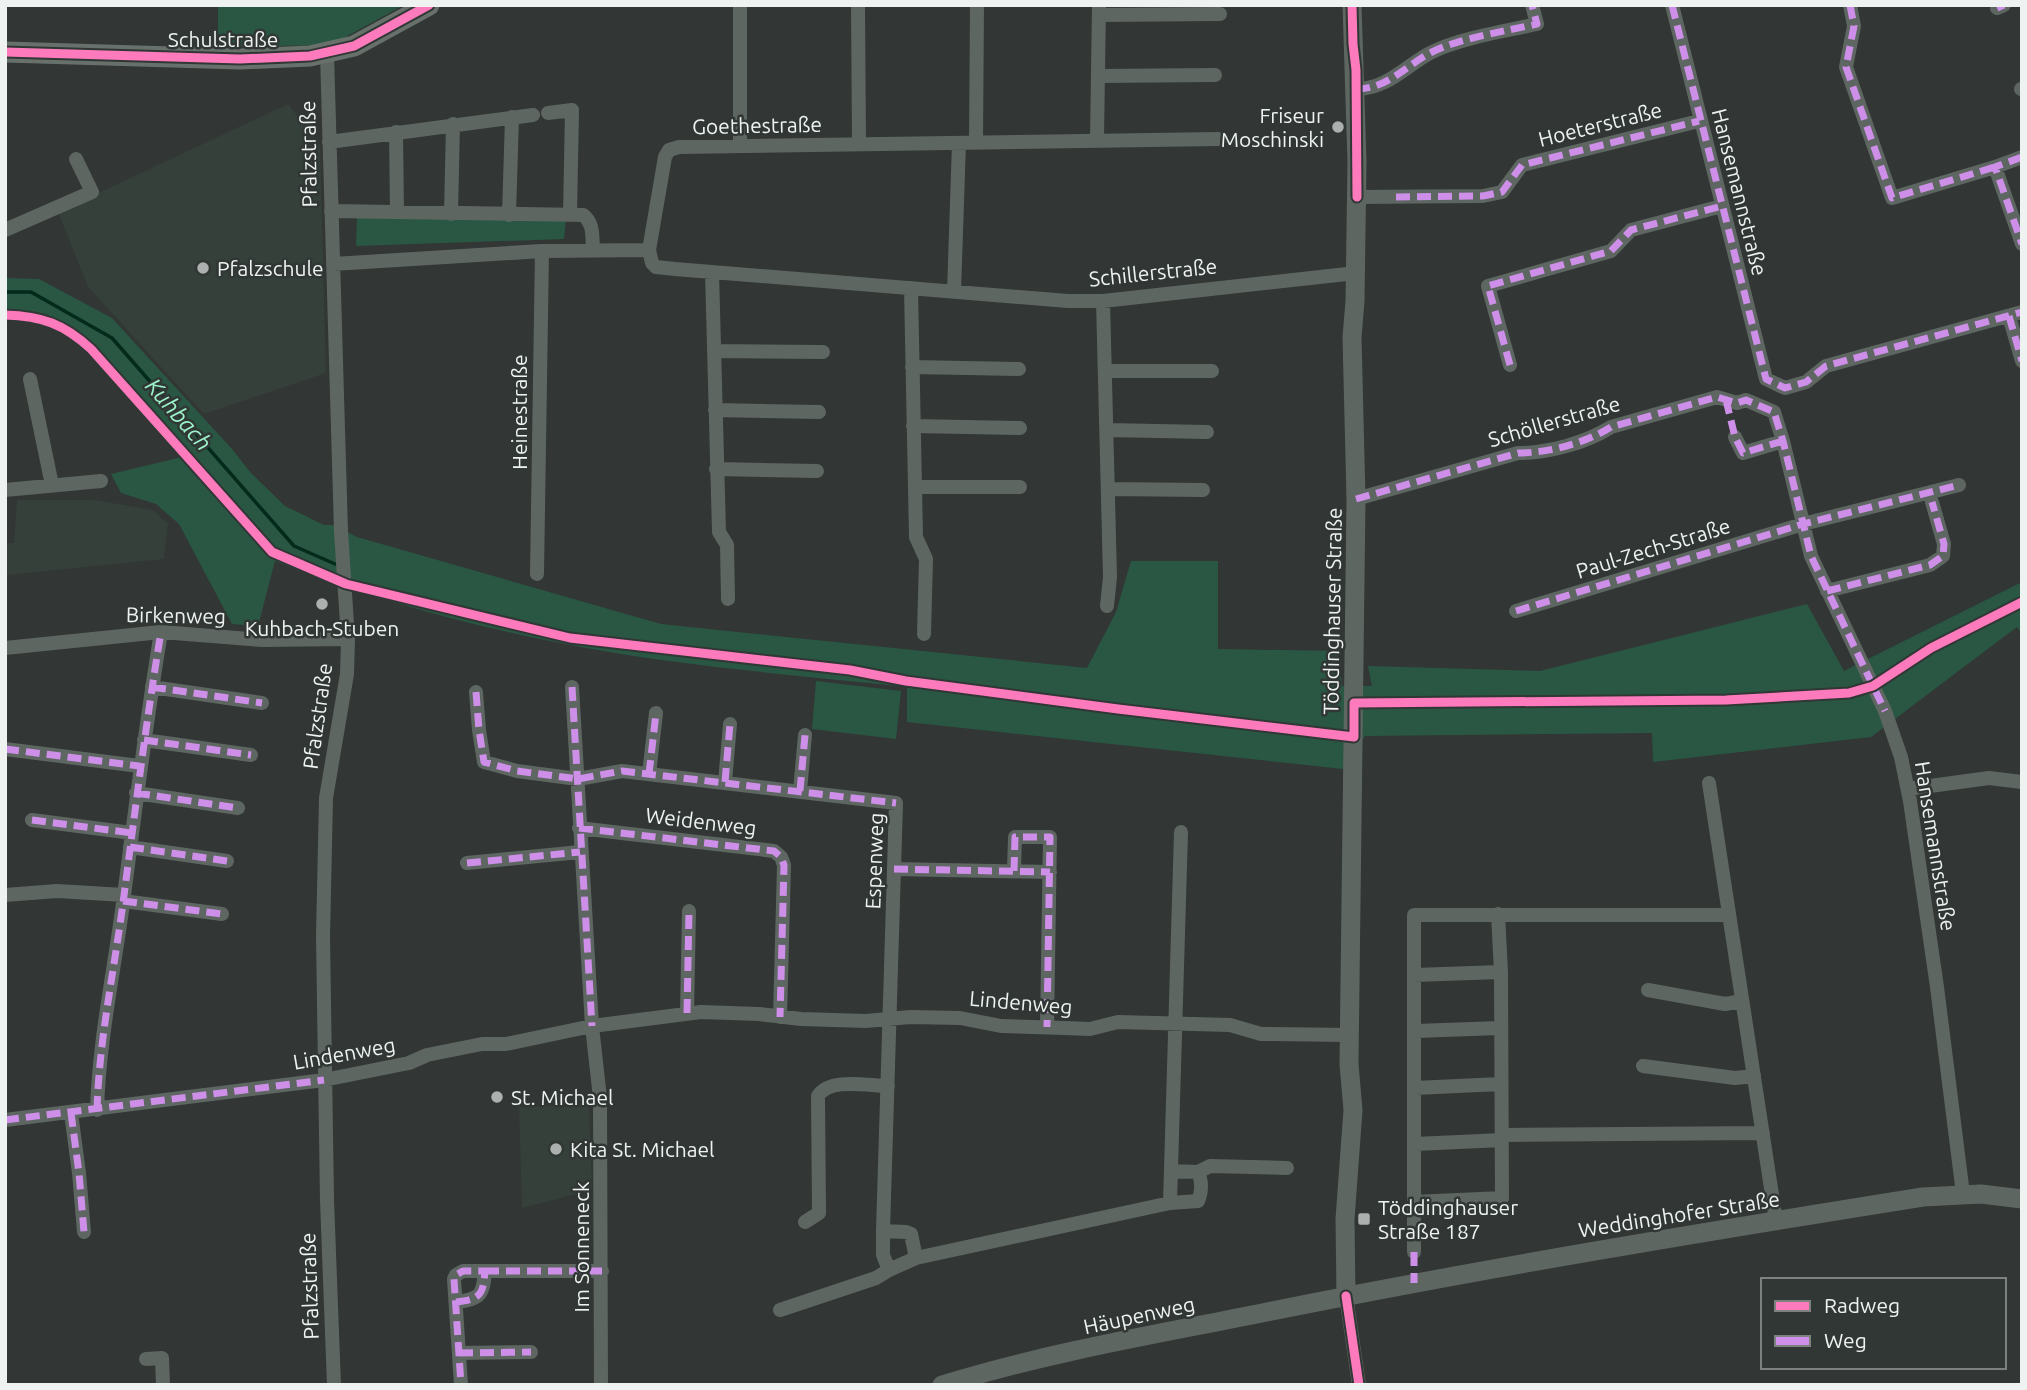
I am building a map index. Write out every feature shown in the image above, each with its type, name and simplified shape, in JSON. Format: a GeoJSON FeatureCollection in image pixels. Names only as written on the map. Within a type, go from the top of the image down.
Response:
{"type":"FeatureCollection","features":[{"type":"Feature","properties":{"kind":"main road","name":"Schulstraße"},"geometry":{"type":"LineString","coordinates":[[5,52],[240,59],[327,54],[355,46],[429,5]]}},
{"type":"Feature","properties":{"kind":"street"},"geometry":{"type":"LineString","coordinates":[[740,5],[740,146]]}},
{"type":"Feature","properties":{"kind":"street"},"geometry":{"type":"LineString","coordinates":[[858,5],[859,144]]}},
{"type":"Feature","properties":{"kind":"street"},"geometry":{"type":"LineString","coordinates":[[976,142],[977,5]]}},
{"type":"Feature","properties":{"kind":"street","name":"Töddinghauser Straße"},"geometry":{"type":"LineString","coordinates":[[1353,5],[1357,197],[1352,337],[1356,499],[1349,1064],[1353,1110],[1345,1219],[1346,1296],[1359,1385]]}},
{"type":"Feature","properties":{"kind":"street"},"geometry":{"type":"LineString","coordinates":[[1356,89],[1381,86],[1432,52],[1537,24],[1532,5]]}},
{"type":"Feature","properties":{"kind":"street","name":"Hansemannstraße"},"geometry":{"type":"LineString","coordinates":[[1672,5],[1766,379],[1785,388],[1806,382],[1826,366],[2016,314]]}},
{"type":"Feature","properties":{"kind":"street"},"geometry":{"type":"LineString","coordinates":[[1846,8],[1854,26],[1846,66],[1892,198],[2022,158]]}},
{"type":"Feature","properties":{"kind":"street"},"geometry":{"type":"LineString","coordinates":[[1097,139],[1099,10],[1220,13]]}},
{"type":"Feature","properties":{"kind":"street","name":"Pfalzstraße"},"geometry":{"type":"LineString","coordinates":[[327,54],[341,518],[348,639],[347,674],[326,798],[323,936],[324,1080],[334,1385]]}},
{"type":"Feature","properties":{"kind":"street"},"geometry":{"type":"LineString","coordinates":[[1098,76],[1215,75]]}},
{"type":"Feature","properties":{"kind":"street"},"geometry":{"type":"LineString","coordinates":[[548,113],[572,110],[570,215]]}},
{"type":"Feature","properties":{"kind":"street"},"geometry":{"type":"LineString","coordinates":[[329,142],[533,114]]}},
{"type":"Feature","properties":{"kind":"street"},"geometry":{"type":"LineString","coordinates":[[509,215],[512,117]]}},
{"type":"Feature","properties":{"kind":"street","name":"Hoeterstraße"},"geometry":{"type":"LineString","coordinates":[[1357,197],[1482,196],[1502,192],[1522,165],[1699,121]]}},
{"type":"Feature","properties":{"kind":"street"},"geometry":{"type":"LineString","coordinates":[[451,214],[453,124]]}},
{"type":"Feature","properties":{"kind":"street"},"geometry":{"type":"LineString","coordinates":[[396,132],[397,212]]}},
{"type":"Feature","properties":{"kind":"street","name":"Goethestraße"},"geometry":{"type":"LineString","coordinates":[[649,250],[665,157],[669,150],[679,147],[1218,139]]}},
{"type":"Feature","properties":{"kind":"street"},"geometry":{"type":"LineString","coordinates":[[954,292],[959,143]]}},
{"type":"Feature","properties":{"kind":"street"},"geometry":{"type":"LineString","coordinates":[[5,230],[92,192],[76,159]]}},
{"type":"Feature","properties":{"kind":"street"},"geometry":{"type":"LineString","coordinates":[[1995,167],[2022,244]]}},
{"type":"Feature","properties":{"kind":"street"},"geometry":{"type":"LineString","coordinates":[[1510,365],[1488,286],[1611,251],[1631,230],[1722,206]]}},
{"type":"Feature","properties":{"kind":"street"},"geometry":{"type":"LineString","coordinates":[[331,211],[583,215],[589,219],[593,249]]}},
{"type":"Feature","properties":{"kind":"street"},"geometry":{"type":"LineString","coordinates":[[333,264],[542,251],[649,250]]}},
{"type":"Feature","properties":{"kind":"street","name":"Schillerstraße"},"geometry":{"type":"LineString","coordinates":[[649,250],[649,259],[656,267],[1032,299],[1103,301],[1356,273]]}},
{"type":"Feature","properties":{"kind":"street","name":"Heinestraße"},"geometry":{"type":"LineString","coordinates":[[537,574],[542,251]]}},
{"type":"Feature","properties":{"kind":"street"},"geometry":{"type":"LineString","coordinates":[[712,272],[719,532],[727,545],[728,599]]}},
{"type":"Feature","properties":{"kind":"street"},"geometry":{"type":"LineString","coordinates":[[911,288],[916,537],[926,559],[924,634]]}},
{"type":"Feature","properties":{"kind":"street"},"geometry":{"type":"LineString","coordinates":[[1103,301],[1110,577],[1107,606]]}},
{"type":"Feature","properties":{"kind":"street"},"geometry":{"type":"LineString","coordinates":[[2016,314],[2022,361]]}},
{"type":"Feature","properties":{"kind":"street"},"geometry":{"type":"LineString","coordinates":[[714,351],[823,352]]}},
{"type":"Feature","properties":{"kind":"street"},"geometry":{"type":"LineString","coordinates":[[912,368],[1019,369]]}},
{"type":"Feature","properties":{"kind":"street"},"geometry":{"type":"LineString","coordinates":[[1106,371],[1212,371]]}},
{"type":"Feature","properties":{"kind":"street"},"geometry":{"type":"LineString","coordinates":[[30,379],[52,485]]}},
{"type":"Feature","properties":{"kind":"street","name":"Schöllerstraße"},"geometry":{"type":"LineString","coordinates":[[1356,499],[1518,453],[1535,453],[1599,435],[1611,427],[1717,397],[1737,402],[1746,400],[1763,407]]}},
{"type":"Feature","properties":{"kind":"street","name":"Hansemannstraße"},"geometry":{"type":"LineString","coordinates":[[1763,407],[1774,412],[1811,556],[1885,711],[1901,757],[1937,987],[1964,1194]]}},
{"type":"Feature","properties":{"kind":"street"},"geometry":{"type":"LineString","coordinates":[[715,410],[819,412]]}},
{"type":"Feature","properties":{"kind":"street"},"geometry":{"type":"LineString","coordinates":[[914,426],[1020,428]]}},
{"type":"Feature","properties":{"kind":"street"},"geometry":{"type":"LineString","coordinates":[[1107,430],[1207,432]]}},
{"type":"Feature","properties":{"kind":"street"},"geometry":{"type":"LineString","coordinates":[[1735,437],[1742,453],[1783,441]]}},
{"type":"Feature","properties":{"kind":"street"},"geometry":{"type":"LineString","coordinates":[[716,469],[817,471]]}},
{"type":"Feature","properties":{"kind":"street"},"geometry":{"type":"LineString","coordinates":[[5,490],[101,481]]}},
{"type":"Feature","properties":{"kind":"street"},"geometry":{"type":"LineString","coordinates":[[1803,524],[1959,485]]}},
{"type":"Feature","properties":{"kind":"street"},"geometry":{"type":"LineString","coordinates":[[915,487],[1020,487]]}},
{"type":"Feature","properties":{"kind":"street"},"geometry":{"type":"LineString","coordinates":[[1108,489],[1203,490]]}},
{"type":"Feature","properties":{"kind":"street"},"geometry":{"type":"LineString","coordinates":[[1827,591],[1930,565],[1942,556],[1944,544],[1932,502]]}},
{"type":"Feature","properties":{"kind":"street","name":"Paul-Zech-Straße"},"geometry":{"type":"LineString","coordinates":[[1516,611],[1803,524]]}},
{"type":"Feature","properties":{"kind":"street"},"geometry":{"type":"LineString","coordinates":[[97,1110],[98,1067],[124,898],[139,766],[161,632]]}},
{"type":"Feature","properties":{"kind":"street","name":"Birkenweg"},"geometry":{"type":"LineString","coordinates":[[5,648],[161,632],[262,640],[348,639]]}},
{"type":"Feature","properties":{"kind":"street"},"geometry":{"type":"LineString","coordinates":[[152,687],[262,703]]}},
{"type":"Feature","properties":{"kind":"street"},"geometry":{"type":"LineString","coordinates":[[572,687],[592,1026]]}},
{"type":"Feature","properties":{"kind":"street","name":"Espenweg"},"geometry":{"type":"LineString","coordinates":[[476,692],[484,762],[517,771],[578,779],[622,771],[897,803],[883,1231],[883,1255],[889,1270]]}},
{"type":"Feature","properties":{"kind":"street"},"geometry":{"type":"LineString","coordinates":[[649,774],[656,713]]}},
{"type":"Feature","properties":{"kind":"street"},"geometry":{"type":"LineString","coordinates":[[725,782],[730,724]]}},
{"type":"Feature","properties":{"kind":"street"},"geometry":{"type":"LineString","coordinates":[[800,791],[805,735]]}},
{"type":"Feature","properties":{"kind":"street"},"geometry":{"type":"LineString","coordinates":[[144,740],[251,754]]}},
{"type":"Feature","properties":{"kind":"street"},"geometry":{"type":"LineString","coordinates":[[5,749],[139,766]]}},
{"type":"Feature","properties":{"kind":"street"},"geometry":{"type":"LineString","coordinates":[[1908,789],[1989,778],[2022,782]]}},
{"type":"Feature","properties":{"kind":"street"},"geometry":{"type":"LineString","coordinates":[[1709,783],[1776,1221]]}},
{"type":"Feature","properties":{"kind":"street"},"geometry":{"type":"LineString","coordinates":[[136,793],[239,808]]}},
{"type":"Feature","properties":{"kind":"street"},"geometry":{"type":"LineString","coordinates":[[32,820],[227,861]]}},
{"type":"Feature","properties":{"kind":"street","name":"Weidenweg"},"geometry":{"type":"LineString","coordinates":[[579,828],[774,851],[781,857],[784,865],[780,1017]]}},
{"type":"Feature","properties":{"kind":"street"},"geometry":{"type":"LineString","coordinates":[[1170,1203],[1181,832]]}},
{"type":"Feature","properties":{"kind":"street"},"geometry":{"type":"LineString","coordinates":[[1014,871],[1016,837],[1050,837],[1047,1027]]}},
{"type":"Feature","properties":{"kind":"street"},"geometry":{"type":"LineString","coordinates":[[467,863],[580,852]]}},
{"type":"Feature","properties":{"kind":"street"},"geometry":{"type":"LineString","coordinates":[[894,869],[1050,872]]}},
{"type":"Feature","properties":{"kind":"street"},"geometry":{"type":"LineString","coordinates":[[5,894],[57,891],[124,898],[222,914]]}},
{"type":"Feature","properties":{"kind":"street"},"geometry":{"type":"LineString","coordinates":[[687,1013],[689,911]]}},
{"type":"Feature","properties":{"kind":"street"},"geometry":{"type":"LineString","coordinates":[[1414,1202],[1502,1198],[1501,972],[1498,914]]}},
{"type":"Feature","properties":{"kind":"street"},"geometry":{"type":"LineString","coordinates":[[1414,1252],[1414,915],[1729,915]]}},
{"type":"Feature","properties":{"kind":"street"},"geometry":{"type":"LineString","coordinates":[[1414,975],[1501,972]]}},
{"type":"Feature","properties":{"kind":"street"},"geometry":{"type":"LineString","coordinates":[[1648,990],[1726,1004],[1742,1001]]}},
{"type":"Feature","properties":{"kind":"street","name":"Lindenweg"},"geometry":{"type":"LineString","coordinates":[[5,1120],[324,1080],[409,1063],[427,1055],[460,1048],[506,1044],[592,1026],[687,1013],[758,1014],[801,1019],[866,1021],[910,1017],[960,1018],[1001,1026],[1090,1028],[1118,1022],[1176,1023],[1230,1025],[1261,1034],[1350,1035]]}},
{"type":"Feature","properties":{"kind":"street","name":"Im Sonneneck"},"geometry":{"type":"LineString","coordinates":[[592,1026],[600,1098],[601,1385]]}},
{"type":"Feature","properties":{"kind":"street"},"geometry":{"type":"LineString","coordinates":[[1415,1031],[1500,1028]]}},
{"type":"Feature","properties":{"kind":"street"},"geometry":{"type":"LineString","coordinates":[[1643,1066],[1734,1078],[1754,1076]]}},
{"type":"Feature","properties":{"kind":"street"},"geometry":{"type":"LineString","coordinates":[[1414,1088],[1501,1084]]}},
{"type":"Feature","properties":{"kind":"street"},"geometry":{"type":"LineString","coordinates":[[805,1222],[819,1213],[818,1096],[823,1088],[833,1085],[888,1086]]}},
{"type":"Feature","properties":{"kind":"street"},"geometry":{"type":"LineString","coordinates":[[71,1113],[84,1232]]}},
{"type":"Feature","properties":{"kind":"street"},"geometry":{"type":"LineString","coordinates":[[1415,1144],[1502,1138],[1763,1133]]}},
{"type":"Feature","properties":{"kind":"street"},"geometry":{"type":"LineString","coordinates":[[1171,1171],[1198,1172],[1210,1166],[1287,1168]]}},
{"type":"Feature","properties":{"kind":"street"},"geometry":{"type":"LineString","coordinates":[[780,1310],[876,1278],[916,1258],[1170,1203],[1198,1201],[1201,1195],[1201,1178],[1198,1172]]}},
{"type":"Feature","properties":{"kind":"street","name":"Weddinghofer Straße"},"geometry":{"type":"LineString","coordinates":[[1346,1296],[1474,1271],[1923,1197],[1964,1194],[2022,1199]]}},
{"type":"Feature","properties":{"kind":"street"},"geometry":{"type":"LineString","coordinates":[[883,1231],[911,1234],[916,1258]]}},
{"type":"Feature","properties":{"kind":"street"},"geometry":{"type":"LineString","coordinates":[[461,1385],[456,1275],[463,1270],[601,1271]]}},
{"type":"Feature","properties":{"kind":"street"},"geometry":{"type":"LineString","coordinates":[[456,1302],[475,1299],[480,1295],[485,1271]]}},
{"type":"Feature","properties":{"kind":"street","name":"Häupenweg"},"geometry":{"type":"LineString","coordinates":[[942,1385],[1035,1359],[1346,1296]]}},
{"type":"Feature","properties":{"kind":"street"},"geometry":{"type":"LineString","coordinates":[[459,1353],[531,1352]]}},
{"type":"Feature","properties":{"kind":"street"},"geometry":{"type":"LineString","coordinates":[[146,1359],[162,1359],[163,1385]]}},
{"type":"Feature","properties":{"kind":"shaded area","name":"Pfalzschule"},"geometry":{"type":"Polygon","coordinates":[[[288,104],[320,145],[326,373],[204,414],[88,287],[58,212],[288,104]]]}},
{"type":"Feature","properties":{"kind":"shaded area"},"geometry":{"type":"Polygon","coordinates":[[[17,500],[95,500],[153,510],[168,524],[164,559],[7,575],[5,543],[14,543],[17,500]]]}},
{"type":"Feature","properties":{"kind":"shaded area","name":"Kita St. Michael"},"geometry":{"type":"Polygon","coordinates":[[[589,1104],[592,1190],[522,1208],[519,1107],[589,1104]]]}},
{"type":"Feature","properties":{"kind":"green space"},"geometry":{"type":"Polygon","coordinates":[[[218,5],[404,5],[331,45],[218,47],[218,5]]]}},
{"type":"Feature","properties":{"kind":"green space"},"geometry":{"type":"Polygon","coordinates":[[[357,217],[566,219],[564,239],[356,246],[357,217]]]}},
{"type":"Feature","properties":{"kind":"green space"},"geometry":{"type":"Polygon","coordinates":[[[5,278],[39,279],[112,318],[250,472],[285,506],[357,537],[661,624],[1087,668],[1116,612],[1131,561],[1218,561],[1218,649],[1338,651],[1342,686],[1372,686],[1368,666],[1540,671],[1807,604],[1844,671],[2022,582],[2022,634],[2017,627],[1871,737],[1653,762],[1652,733],[1365,736],[1343,769],[907,722],[907,687],[692,664],[565,644],[418,609],[345,587],[275,561],[258,626],[232,624],[179,524],[156,504],[121,493],[111,474],[182,457],[83,345],[49,324],[5,317],[5,278]]]}},
{"type":"Feature","properties":{"kind":"green space"},"geometry":{"type":"Polygon","coordinates":[[[816,681],[901,691],[896,739],[812,729],[816,681]]]}},
{"type":"Feature","properties":{"kind":"waterway","name":"Kuhbach"},"geometry":{"type":"LineString","coordinates":[[5,292],[31,292],[112,338],[294,546],[335,564]]}},
{"type":"Feature","properties":{"kind":"marked path"},"geometry":{"type":"LineString","coordinates":[[1356,89],[1387,81],[1443,47],[1483,35],[1537,24],[1532,5]]}},
{"type":"Feature","properties":{"kind":"marked path"},"geometry":{"type":"LineString","coordinates":[[1672,5],[1766,379],[1785,388],[1806,382],[1826,366],[2022,312]]}},
{"type":"Feature","properties":{"kind":"marked path"},"geometry":{"type":"LineString","coordinates":[[1850,5],[1854,26],[1846,67],[1892,198],[1995,167]]}},
{"type":"Feature","properties":{"kind":"marked path"},"geometry":{"type":"LineString","coordinates":[[1997,8],[2004,5]]}},
{"type":"Feature","properties":{"kind":"marked path"},"geometry":{"type":"LineString","coordinates":[[1396,197],[1483,196],[1502,192],[1522,165],[1699,121]]}},
{"type":"Feature","properties":{"kind":"marked path"},"geometry":{"type":"LineString","coordinates":[[2022,157],[1995,167],[2022,244]]}},
{"type":"Feature","properties":{"kind":"marked path"},"geometry":{"type":"LineString","coordinates":[[1510,365],[1488,286],[1611,251],[1631,230],[1722,206]]}},
{"type":"Feature","properties":{"kind":"marked path"},"geometry":{"type":"LineString","coordinates":[[2009,316],[2022,361]]}},
{"type":"Feature","properties":{"kind":"marked path"},"geometry":{"type":"LineString","coordinates":[[1356,499],[1518,453],[1566,446],[1611,427],[1717,397],[1737,403],[1746,400],[1774,412],[1811,556],[1885,711]]}},
{"type":"Feature","properties":{"kind":"marked path"},"geometry":{"type":"LineString","coordinates":[[1726,400],[1735,437],[1743,453],[1783,441]]}},
{"type":"Feature","properties":{"kind":"marked path"},"geometry":{"type":"LineString","coordinates":[[1516,611],[1803,524],[1959,485]]}},
{"type":"Feature","properties":{"kind":"marked path"},"geometry":{"type":"LineString","coordinates":[[1827,591],[1930,565],[1943,556],[1944,544],[1932,502]]}},
{"type":"Feature","properties":{"kind":"marked path"},"geometry":{"type":"LineString","coordinates":[[97,1110],[104,1032],[161,632]]}},
{"type":"Feature","properties":{"kind":"marked path"},"geometry":{"type":"LineString","coordinates":[[152,687],[262,703]]}},
{"type":"Feature","properties":{"kind":"marked path"},"geometry":{"type":"LineString","coordinates":[[572,687],[592,1026]]}},
{"type":"Feature","properties":{"kind":"marked path"},"geometry":{"type":"LineString","coordinates":[[476,692],[484,762],[517,771],[578,779],[622,771],[896,803]]}},
{"type":"Feature","properties":{"kind":"marked path"},"geometry":{"type":"LineString","coordinates":[[649,774],[656,713]]}},
{"type":"Feature","properties":{"kind":"marked path"},"geometry":{"type":"LineString","coordinates":[[725,782],[730,724]]}},
{"type":"Feature","properties":{"kind":"marked path"},"geometry":{"type":"LineString","coordinates":[[800,791],[805,735]]}},
{"type":"Feature","properties":{"kind":"marked path"},"geometry":{"type":"LineString","coordinates":[[144,740],[251,755]]}},
{"type":"Feature","properties":{"kind":"marked path"},"geometry":{"type":"LineString","coordinates":[[5,749],[139,766]]}},
{"type":"Feature","properties":{"kind":"marked path"},"geometry":{"type":"LineString","coordinates":[[136,793],[238,808]]}},
{"type":"Feature","properties":{"kind":"marked path"},"geometry":{"type":"LineString","coordinates":[[32,820],[132,833]]}},
{"type":"Feature","properties":{"kind":"marked path"},"geometry":{"type":"LineString","coordinates":[[579,828],[774,851],[781,857],[784,865],[780,1017]]}},
{"type":"Feature","properties":{"kind":"marked path"},"geometry":{"type":"LineString","coordinates":[[1014,871],[1015,837],[1050,837],[1047,1027]]}},
{"type":"Feature","properties":{"kind":"marked path"},"geometry":{"type":"LineString","coordinates":[[130,847],[227,861]]}},
{"type":"Feature","properties":{"kind":"marked path"},"geometry":{"type":"LineString","coordinates":[[467,863],[580,852]]}},
{"type":"Feature","properties":{"kind":"marked path"},"geometry":{"type":"LineString","coordinates":[[894,869],[1050,872]]}},
{"type":"Feature","properties":{"kind":"marked path"},"geometry":{"type":"LineString","coordinates":[[123,901],[222,914]]}},
{"type":"Feature","properties":{"kind":"marked path"},"geometry":{"type":"LineString","coordinates":[[687,1013],[689,911]]}},
{"type":"Feature","properties":{"kind":"marked path"},"geometry":{"type":"LineString","coordinates":[[5,1120],[324,1080]]}},
{"type":"Feature","properties":{"kind":"marked path"},"geometry":{"type":"LineString","coordinates":[[71,1113],[84,1232]]}},
{"type":"Feature","properties":{"kind":"marked path"},"geometry":{"type":"LineString","coordinates":[[1414,1252],[1414,1283]]}},
{"type":"Feature","properties":{"kind":"marked path"},"geometry":{"type":"LineString","coordinates":[[456,1302],[476,1297],[482,1291],[485,1271],[463,1271],[454,1279],[461,1385]]}},
{"type":"Feature","properties":{"kind":"marked path"},"geometry":{"type":"LineString","coordinates":[[485,1271],[602,1271]]}},
{"type":"Feature","properties":{"kind":"marked path"},"geometry":{"type":"LineString","coordinates":[[459,1353],[531,1352]]}},
{"type":"Feature","properties":{"kind":"cycle path"},"geometry":{"type":"LineString","coordinates":[[5,52],[240,59],[310,56],[354,46],[429,5]]}},
{"type":"Feature","properties":{"kind":"cycle path"},"geometry":{"type":"LineString","coordinates":[[1352,5],[1356,70],[1357,197]]}},
{"type":"Feature","properties":{"kind":"cycle path"},"geometry":{"type":"LineString","coordinates":[[5,315],[30,317],[52,323],[71,333],[91,349],[272,552],[346,584],[570,638],[850,670],[906,681],[1354,737],[1354,703],[1726,700],[1849,693],[1873,686],[1931,648],[2022,602]]}},
{"type":"Feature","properties":{"kind":"cycle path"},"geometry":{"type":"LineString","coordinates":[[1346,1296],[1359,1385]]}},
{"type":"Feature","properties":{"kind":"place","name":"Friseur Moschinski"},"geometry":{"type":"Point","coordinates":[1338,127]}},
{"type":"Feature","properties":{"kind":"place","name":"Pfalzschule"},"geometry":{"type":"Point","coordinates":[203,268]}},
{"type":"Feature","properties":{"kind":"place","name":"Kuhbach-Stuben"},"geometry":{"type":"Point","coordinates":[322,604]}},
{"type":"Feature","properties":{"kind":"place","name":"St. Michael"},"geometry":{"type":"Point","coordinates":[497,1097]}},
{"type":"Feature","properties":{"kind":"place","name":"Kita St. Michael"},"geometry":{"type":"Point","coordinates":[556,1149]}},
{"type":"Feature","properties":{"kind":"place","name":"Töddinghauser Straße 187"},"geometry":{"type":"Point","coordinates":[1364,1219]}}]}
